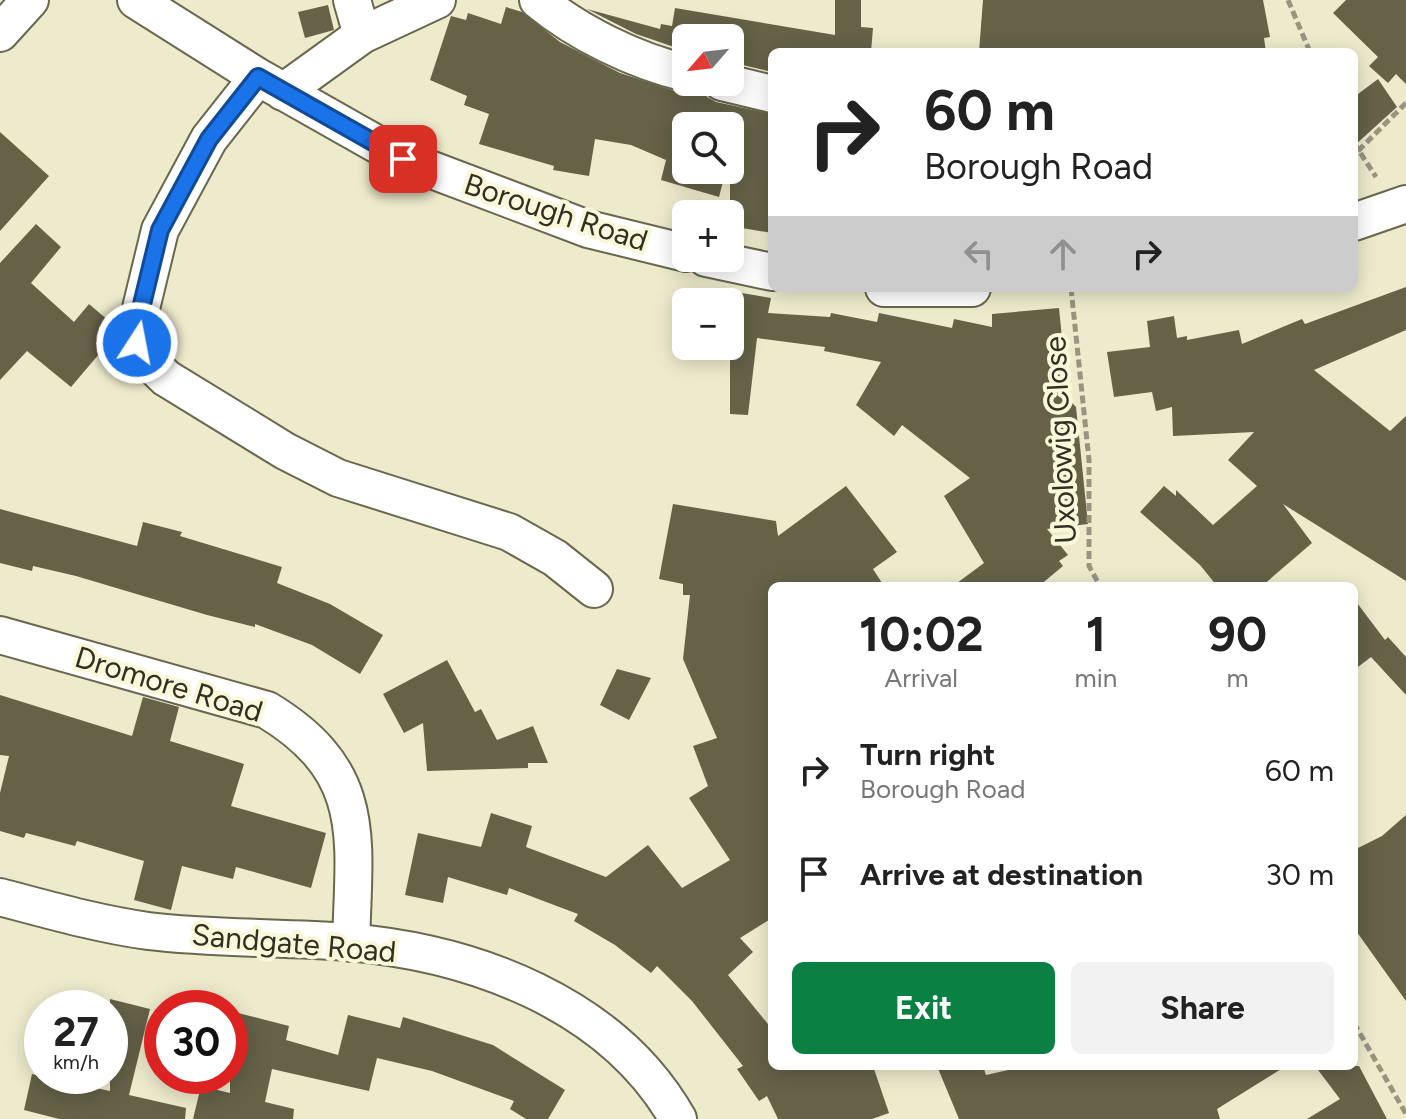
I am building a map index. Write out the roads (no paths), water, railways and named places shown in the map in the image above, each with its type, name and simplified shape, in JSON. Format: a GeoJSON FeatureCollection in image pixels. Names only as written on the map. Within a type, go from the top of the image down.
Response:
{"type":"FeatureCollection","features":[{"type":"Feature","properties":{"kind":"street"},"geometry":{"type":"LineString","coordinates":[[0,33],[30,0]]}},
{"type":"Feature","properties":{"kind":"street","name":"Borough Road"},"geometry":{"type":"LineString","coordinates":[[136,0],[270,84],[403,159],[588,229],[672,250]]}},
{"type":"Feature","properties":{"kind":"street"},"geometry":{"type":"LineString","coordinates":[[352,0],[362,35]]}},
{"type":"Feature","properties":{"kind":"street"},"geometry":{"type":"LineString","coordinates":[[437,0],[362,35],[270,84],[209,139],[160,230],[136,329],[141,354],[166,378],[298,458],[338,478],[509,532],[555,558],[594,589]]}},
{"type":"Feature","properties":{"kind":"street"},"geometry":{"type":"LineString","coordinates":[[538,0],[556,15],[600,40],[672,68]]}},
{"type":"Feature","properties":{"kind":"street"},"geometry":{"type":"LineString","coordinates":[[744,87],[768,93]]}},
{"type":"Feature","properties":{"kind":"street"},"geometry":{"type":"LineString","coordinates":[[1358,221],[1406,204]]}},
{"type":"Feature","properties":{"kind":"street"},"geometry":{"type":"LineString","coordinates":[[744,266],[768,271]]}},
{"type":"Feature","properties":{"kind":"street","name":"Dromore Road"},"geometry":{"type":"LineString","coordinates":[[0,635],[267,710],[298,729],[322,753],[338,777],[349,806],[354,841],[351,943]]}},
{"type":"Feature","properties":{"kind":"street","name":"Sandgate Road"},"geometry":{"type":"LineString","coordinates":[[0,897],[109,925],[150,931],[351,943],[476,965],[559,1004],[606,1035],[678,1119]]}}]}
